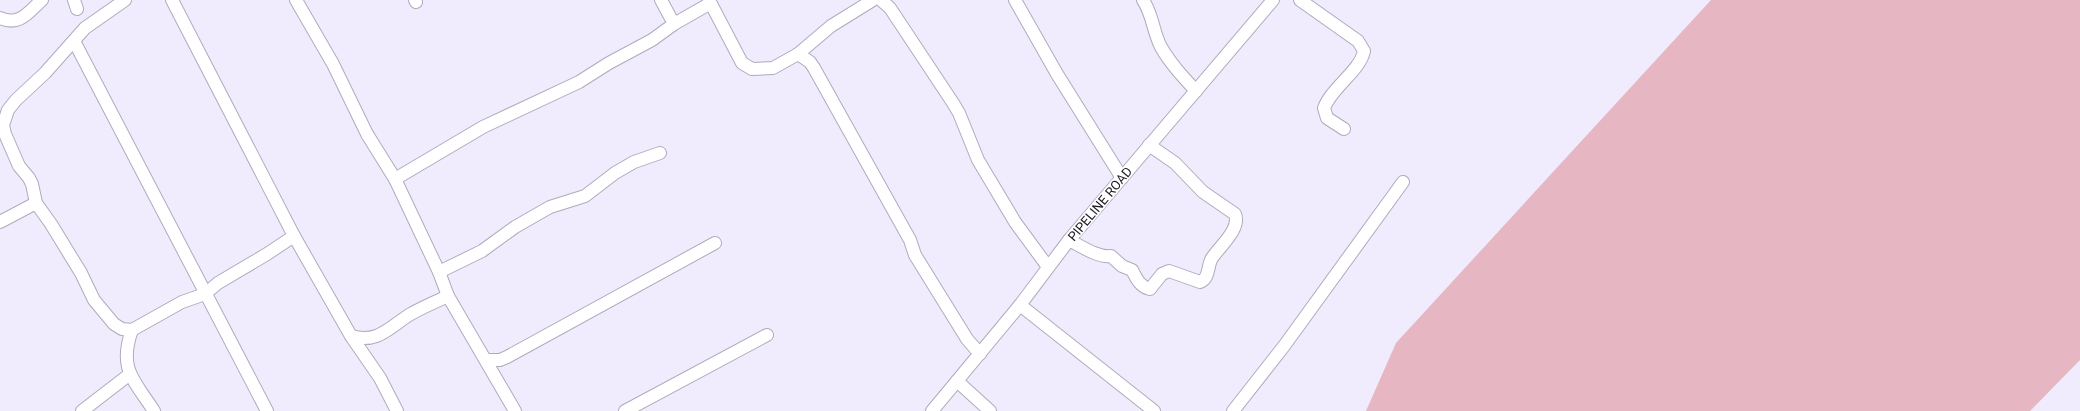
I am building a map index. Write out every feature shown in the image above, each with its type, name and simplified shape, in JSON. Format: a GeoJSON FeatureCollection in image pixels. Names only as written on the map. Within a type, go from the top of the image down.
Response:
{"type":"FeatureCollection","features":[{"type":"Feature","properties":{"kind":"street"},"geometry":{"type":"LineString","coordinates":[[0,18],[20,20],[42,0]]}},
{"type":"Feature","properties":{"kind":"street"},"geometry":{"type":"LineString","coordinates":[[125,0],[93,21],[45,73],[16,100],[4,119],[5,134],[19,166],[29,178],[36,203],[55,230],[94,300],[114,324],[122,328],[132,330],[182,302],[205,294],[218,283],[294,236]]}},
{"type":"Feature","properties":{"kind":"street"},"geometry":{"type":"LineString","coordinates":[[172,0],[294,236],[351,336],[380,378],[397,411]]}},
{"type":"Feature","properties":{"kind":"street"},"geometry":{"type":"LineString","coordinates":[[296,0],[333,64],[367,134],[395,179],[439,272],[448,296],[487,360],[515,411]]}},
{"type":"Feature","properties":{"kind":"street"},"geometry":{"type":"LineString","coordinates":[[661,0],[674,24]]}},
{"type":"Feature","properties":{"kind":"street"},"geometry":{"type":"LineString","coordinates":[[395,179],[483,127],[579,82],[609,63],[652,40],[709,2],[742,63],[752,69],[773,68],[798,54],[831,26],[873,0]]}},
{"type":"Feature","properties":{"kind":"street"},"geometry":{"type":"LineString","coordinates":[[881,0],[890,8],[953,103],[959,113],[978,160],[1015,222],[1048,267]]}},
{"type":"Feature","properties":{"kind":"street"},"geometry":{"type":"LineString","coordinates":[[1015,0],[1057,74],[1122,178]]}},
{"type":"Feature","properties":{"kind":"street"},"geometry":{"type":"LineString","coordinates":[[1143,0],[1151,12],[1160,46],[1178,72],[1196,91]]}},
{"type":"Feature","properties":{"kind":"street","name":"PIPELINE ROAD"},"geometry":{"type":"LineString","coordinates":[[932,411],[1020,305],[1069,240],[1273,0]]}},
{"type":"Feature","properties":{"kind":"street"},"geometry":{"type":"LineString","coordinates":[[1300,0],[1358,41],[1364,51],[1357,65],[1333,93],[1324,108],[1327,118],[1344,130]]}},
{"type":"Feature","properties":{"kind":"street"},"geometry":{"type":"LineString","coordinates":[[74,42],[267,411]]}},
{"type":"Feature","properties":{"kind":"street"},"geometry":{"type":"LineString","coordinates":[[798,54],[810,62],[814,68],[910,240],[916,255],[967,339],[980,354]]}},
{"type":"Feature","properties":{"kind":"street"},"geometry":{"type":"LineString","coordinates":[[1069,240],[1104,258],[1111,256],[1122,266],[1132,270],[1136,280],[1146,288],[1150,289],[1162,274],[1169,271],[1200,282],[1206,277],[1212,258],[1234,228],[1237,219],[1235,214],[1203,192],[1175,163],[1149,146]]}},
{"type":"Feature","properties":{"kind":"street"},"geometry":{"type":"LineString","coordinates":[[439,272],[482,251],[515,227],[550,207],[585,196],[615,172],[634,162],[660,153]]}},
{"type":"Feature","properties":{"kind":"street"},"geometry":{"type":"LineString","coordinates":[[1233,411],[1284,346],[1325,287],[1403,182]]}},
{"type":"Feature","properties":{"kind":"street"},"geometry":{"type":"LineString","coordinates":[[0,222],[36,203]]}},
{"type":"Feature","properties":{"kind":"street"},"geometry":{"type":"LineString","coordinates":[[487,360],[500,360],[507,357],[715,243]]}},
{"type":"Feature","properties":{"kind":"street"},"geometry":{"type":"LineString","coordinates":[[351,336],[362,340],[382,334],[419,310],[448,296]]}},
{"type":"Feature","properties":{"kind":"street"},"geometry":{"type":"LineString","coordinates":[[1020,305],[1154,411]]}},
{"type":"Feature","properties":{"kind":"street"},"geometry":{"type":"LineString","coordinates":[[132,330],[125,353],[125,362],[130,374],[154,411]]}},
{"type":"Feature","properties":{"kind":"street"},"geometry":{"type":"LineString","coordinates":[[625,411],[767,335]]}},
{"type":"Feature","properties":{"kind":"street"},"geometry":{"type":"LineString","coordinates":[[82,411],[130,374]]}},
{"type":"Feature","properties":{"kind":"street"},"geometry":{"type":"LineString","coordinates":[[957,381],[990,411]]}},
{"type":"Feature","properties":{"kind":"shaded area"},"geometry":{"type":"Polygon","coordinates":[[[1711,0],[2080,0],[2080,360],[2030,411],[1366,411],[1396,343],[1711,0]]]}}]}
